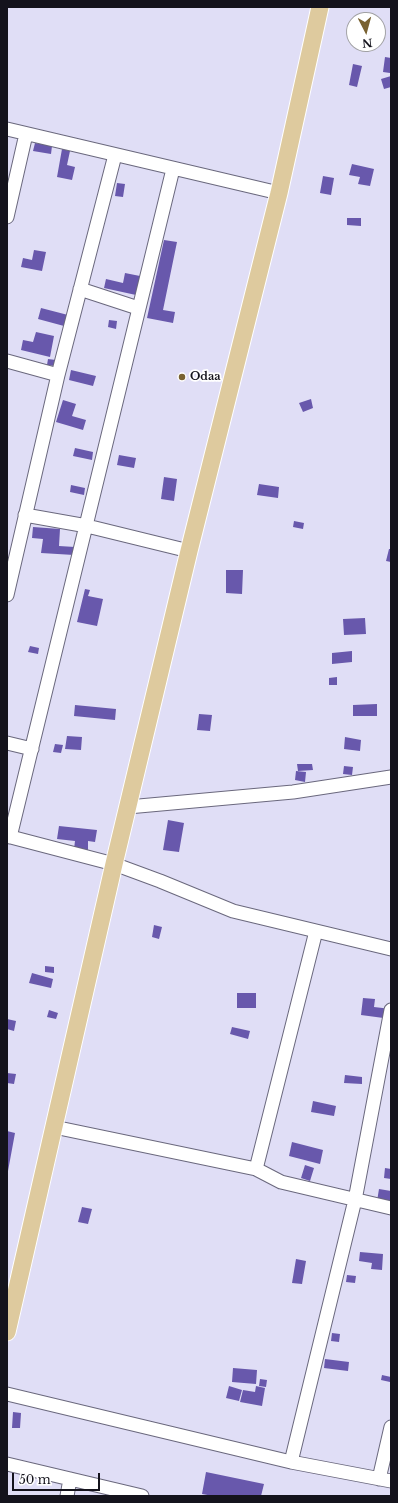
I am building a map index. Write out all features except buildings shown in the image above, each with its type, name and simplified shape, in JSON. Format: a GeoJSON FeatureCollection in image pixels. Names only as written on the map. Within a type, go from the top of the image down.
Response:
{"type":"FeatureCollection","features":[{"type":"Feature","properties":{"kind":"main road"},"geometry":{"type":"LineString","coordinates":[[7,1332],[114,864],[188,551],[279,193],[320,7]]}},
{"type":"Feature","properties":{"kind":"street"},"geometry":{"type":"LineString","coordinates":[[7,129],[279,193]]}},
{"type":"Feature","properties":{"kind":"street"},"geometry":{"type":"LineString","coordinates":[[7,217],[26,134]]}},
{"type":"Feature","properties":{"kind":"street"},"geometry":{"type":"LineString","coordinates":[[7,595],[13,544],[25,515],[58,375],[115,155]]}},
{"type":"Feature","properties":{"kind":"street"},"geometry":{"type":"LineString","coordinates":[[173,169],[32,749],[8,837],[114,864],[233,911],[391,949]]}},
{"type":"Feature","properties":{"kind":"street"},"geometry":{"type":"LineString","coordinates":[[80,289],[138,308]]}},
{"type":"Feature","properties":{"kind":"street"},"geometry":{"type":"LineString","coordinates":[[7,361],[58,375]]}},
{"type":"Feature","properties":{"kind":"street"},"geometry":{"type":"LineString","coordinates":[[25,515],[87,526],[188,551]]}},
{"type":"Feature","properties":{"kind":"street"},"geometry":{"type":"LineString","coordinates":[[7,742],[32,749]]}},
{"type":"Feature","properties":{"kind":"street"},"geometry":{"type":"LineString","coordinates":[[128,807],[293,792],[391,777]]}},
{"type":"Feature","properties":{"kind":"street"},"geometry":{"type":"LineString","coordinates":[[256,1169],[316,931]]}},
{"type":"Feature","properties":{"kind":"street"},"geometry":{"type":"LineString","coordinates":[[291,1462],[354,1200],[391,1010]]}},
{"type":"Feature","properties":{"kind":"street"},"geometry":{"type":"LineString","coordinates":[[54,1126],[256,1169],[281,1182],[391,1208]]}},
{"type":"Feature","properties":{"kind":"street"},"geometry":{"type":"LineString","coordinates":[[7,1394],[291,1462],[385,1480],[391,1427]]}},
{"type":"Feature","properties":{"kind":"street"},"geometry":{"type":"LineString","coordinates":[[7,1464],[142,1496]]}},
{"type":"Feature","properties":{"kind":"street"},"geometry":{"type":"LineString","coordinates":[[67,1496],[70,1479]]}},
{"type":"Feature","properties":{"kind":"place","name":"Odaa"},"geometry":{"type":"Point","coordinates":[182,377]}}]}
